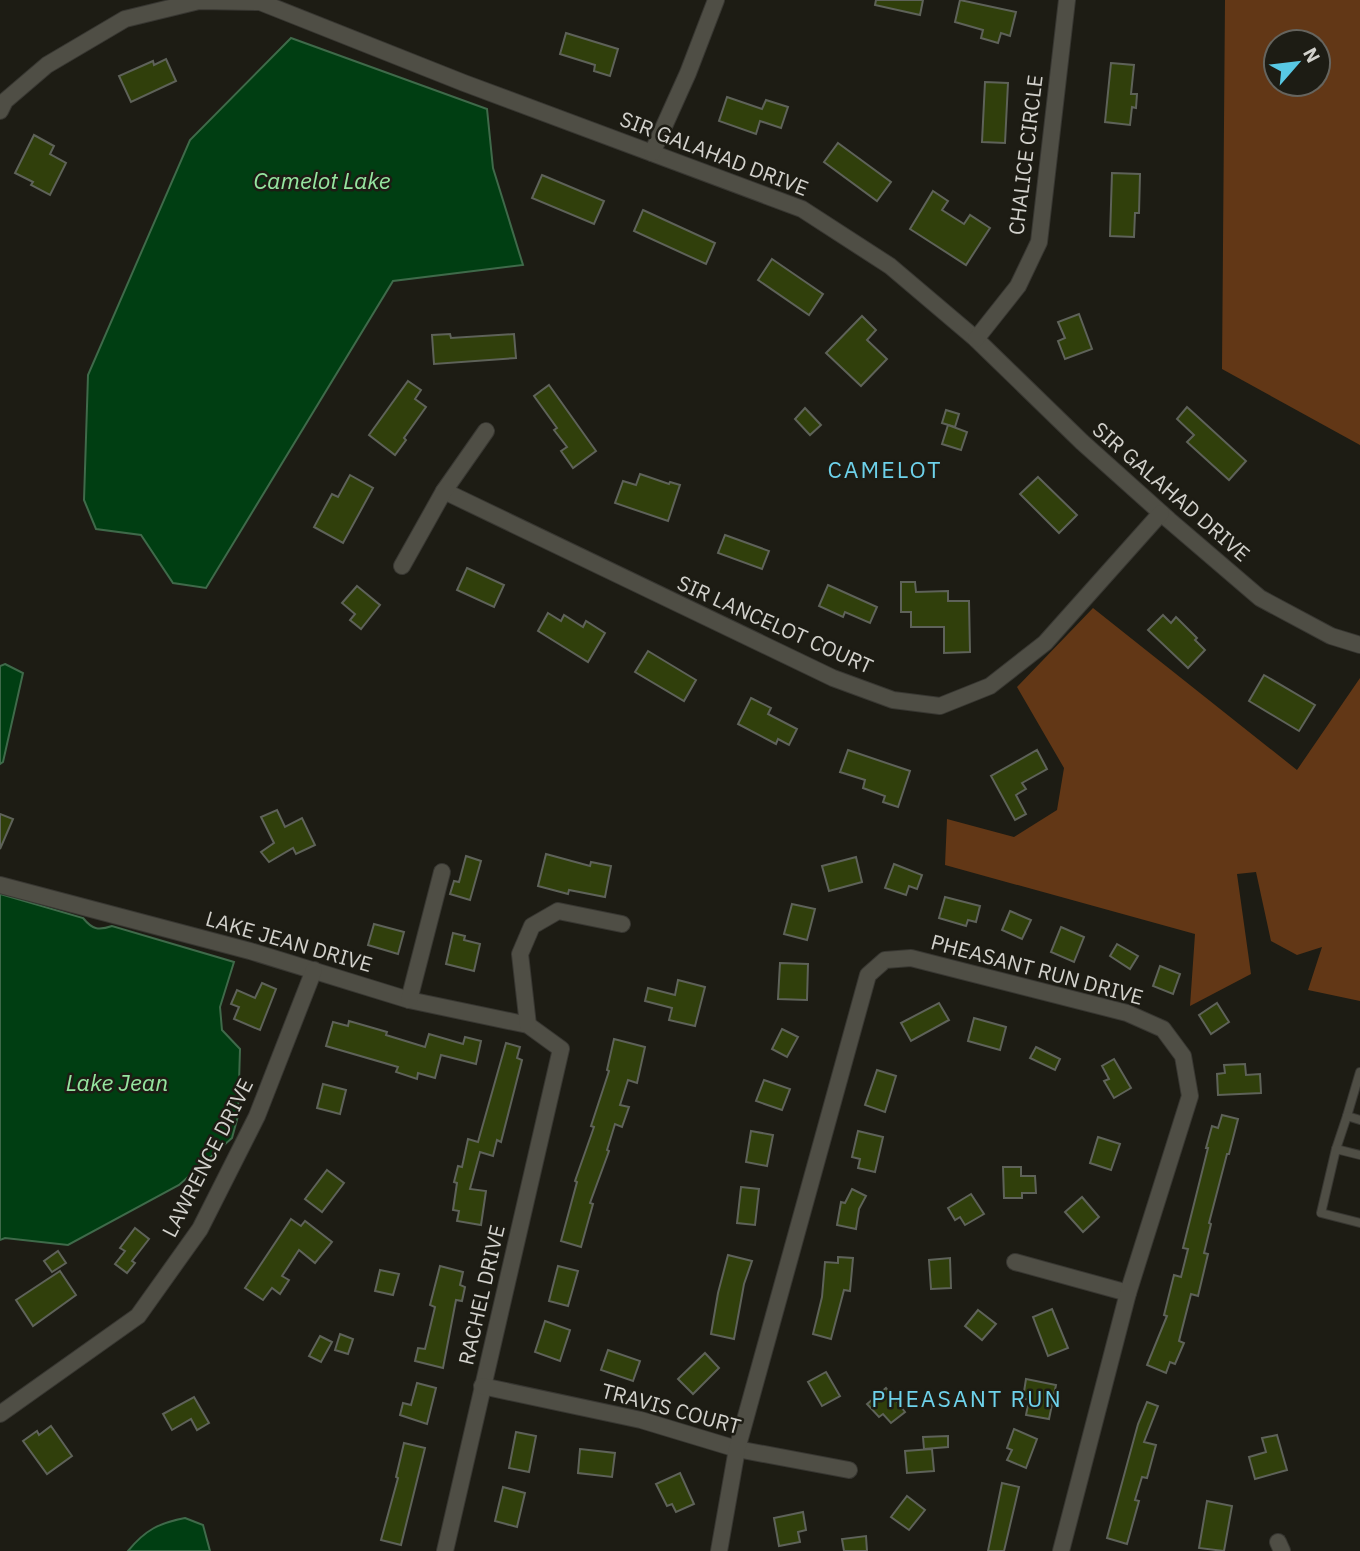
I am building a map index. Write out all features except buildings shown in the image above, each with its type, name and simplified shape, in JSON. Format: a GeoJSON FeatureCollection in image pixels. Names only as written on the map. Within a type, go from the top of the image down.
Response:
{"type":"FeatureCollection","features":[{"type":"Feature","properties":{"kind":"street"},"geometry":{"type":"LineString","coordinates":[[652,153],[688,74],[716,0]]}},
{"type":"Feature","properties":{"kind":"street","name":"CHALICE CIRCLE"},"geometry":{"type":"LineString","coordinates":[[976,339],[1018,286],[1040,242],[1067,0]]}},
{"type":"Feature","properties":{"kind":"street","name":"SIR GALAHAD DRIVE"},"geometry":{"type":"LineString","coordinates":[[0,111],[5,101],[47,65],[125,19],[200,1],[260,2],[464,83],[802,209],[890,267],[976,339],[1082,442],[1260,598],[1331,636],[1360,645]]}},
{"type":"Feature","properties":{"kind":"street"},"geometry":{"type":"LineString","coordinates":[[402,566],[444,491],[486,432]]}},
{"type":"Feature","properties":{"kind":"street","name":"SIR LANCELOT COURT"},"geometry":{"type":"LineString","coordinates":[[444,491],[833,678],[894,700],[940,706],[990,686],[1045,643],[1161,513]]}},
{"type":"Feature","properties":{"kind":"street"},"geometry":{"type":"LineString","coordinates":[[409,1000],[442,872]]}},
{"type":"Feature","properties":{"kind":"street","name":"LAKE JEAN DRIVE"},"geometry":{"type":"LineString","coordinates":[[0,885],[314,970],[409,1000],[527,1026],[561,1049]]}},
{"type":"Feature","properties":{"kind":"street"},"geometry":{"type":"LineString","coordinates":[[527,1026],[520,954],[531,926],[558,911],[622,924]]}},
{"type":"Feature","properties":{"kind":"street","name":"PHEASANT RUN DRIVE"},"geometry":{"type":"LineString","coordinates":[[719,1551],[737,1449],[867,975],[885,960],[911,958],[1127,1013],[1163,1029],[1183,1056],[1189,1096],[1128,1293],[1061,1551]]}},
{"type":"Feature","properties":{"kind":"street","name":"LAWRENCE DRIVE"},"geometry":{"type":"LineString","coordinates":[[0,1414],[138,1316],[169,1273],[200,1229],[257,1116],[314,970]]}},
{"type":"Feature","properties":{"kind":"street","name":"RACHEL DRIVE"},"geometry":{"type":"LineString","coordinates":[[445,1551],[561,1049]]}},
{"type":"Feature","properties":{"kind":"street"},"geometry":{"type":"LineString","coordinates":[[1015,1262],[1128,1293]]}},
{"type":"Feature","properties":{"kind":"street","name":"TRAVIS COURT"},"geometry":{"type":"LineString","coordinates":[[482,1386],[641,1420],[737,1449],[849,1470]]}},
{"type":"Feature","properties":{"kind":"lane"},"geometry":{"type":"LineString","coordinates":[[1360,1072],[1336,1149],[1321,1213],[1360,1223]]}},
{"type":"Feature","properties":{"kind":"lane"},"geometry":{"type":"LineString","coordinates":[[1347,1116],[1360,1120]]}},
{"type":"Feature","properties":{"kind":"lane"},"geometry":{"type":"LineString","coordinates":[[1336,1149],[1360,1155]]}},
{"type":"Feature","properties":{"kind":"shaded area"},"geometry":{"type":"Polygon","coordinates":[[[1225,0],[1360,0],[1360,445],[1222,369],[1225,0]]]}},
{"type":"Feature","properties":{"kind":"shaded area"},"geometry":{"type":"Polygon","coordinates":[[[1093,608],[1297,770],[1360,678],[1360,1001],[1308,990],[1322,947],[1297,955],[1271,941],[1256,872],[1237,874],[1251,974],[1190,1006],[1195,934],[945,865],[947,819],[1014,837],[1057,810],[1064,768],[1017,687],[1093,608]]]}},
{"type":"Feature","properties":{"kind":"water","name":"Camelot Lake"},"geometry":{"type":"Polygon","coordinates":[[[291,38],[487,109],[493,168],[523,265],[393,281],[206,588],[173,583],[141,535],[96,529],[84,500],[88,375],[190,140],[291,38]]]}},
{"type":"Feature","properties":{"kind":"water"},"geometry":{"type":"Polygon","coordinates":[[[5,664],[23,673],[3,762],[0,764],[0,666],[5,664]]]}},
{"type":"Feature","properties":{"kind":"water","name":"Lake Jean"},"geometry":{"type":"Polygon","coordinates":[[[0,894],[83,918],[96,928],[112,926],[234,962],[220,1007],[222,1030],[240,1049],[238,1116],[232,1138],[179,1185],[68,1245],[5,1238],[0,1240],[0,894]]]}},
{"type":"Feature","properties":{"kind":"water"},"geometry":{"type":"Polygon","coordinates":[[[185,1518],[203,1525],[210,1551],[128,1551],[153,1528],[185,1518]]]}},
{"type":"Feature","properties":{"kind":"district","name":"CAMELOT"},"geometry":{"type":"Point","coordinates":[885,470]}},
{"type":"Feature","properties":{"kind":"district","name":"PHEASANT RUN"},"geometry":{"type":"Point","coordinates":[967,1399]}}]}
